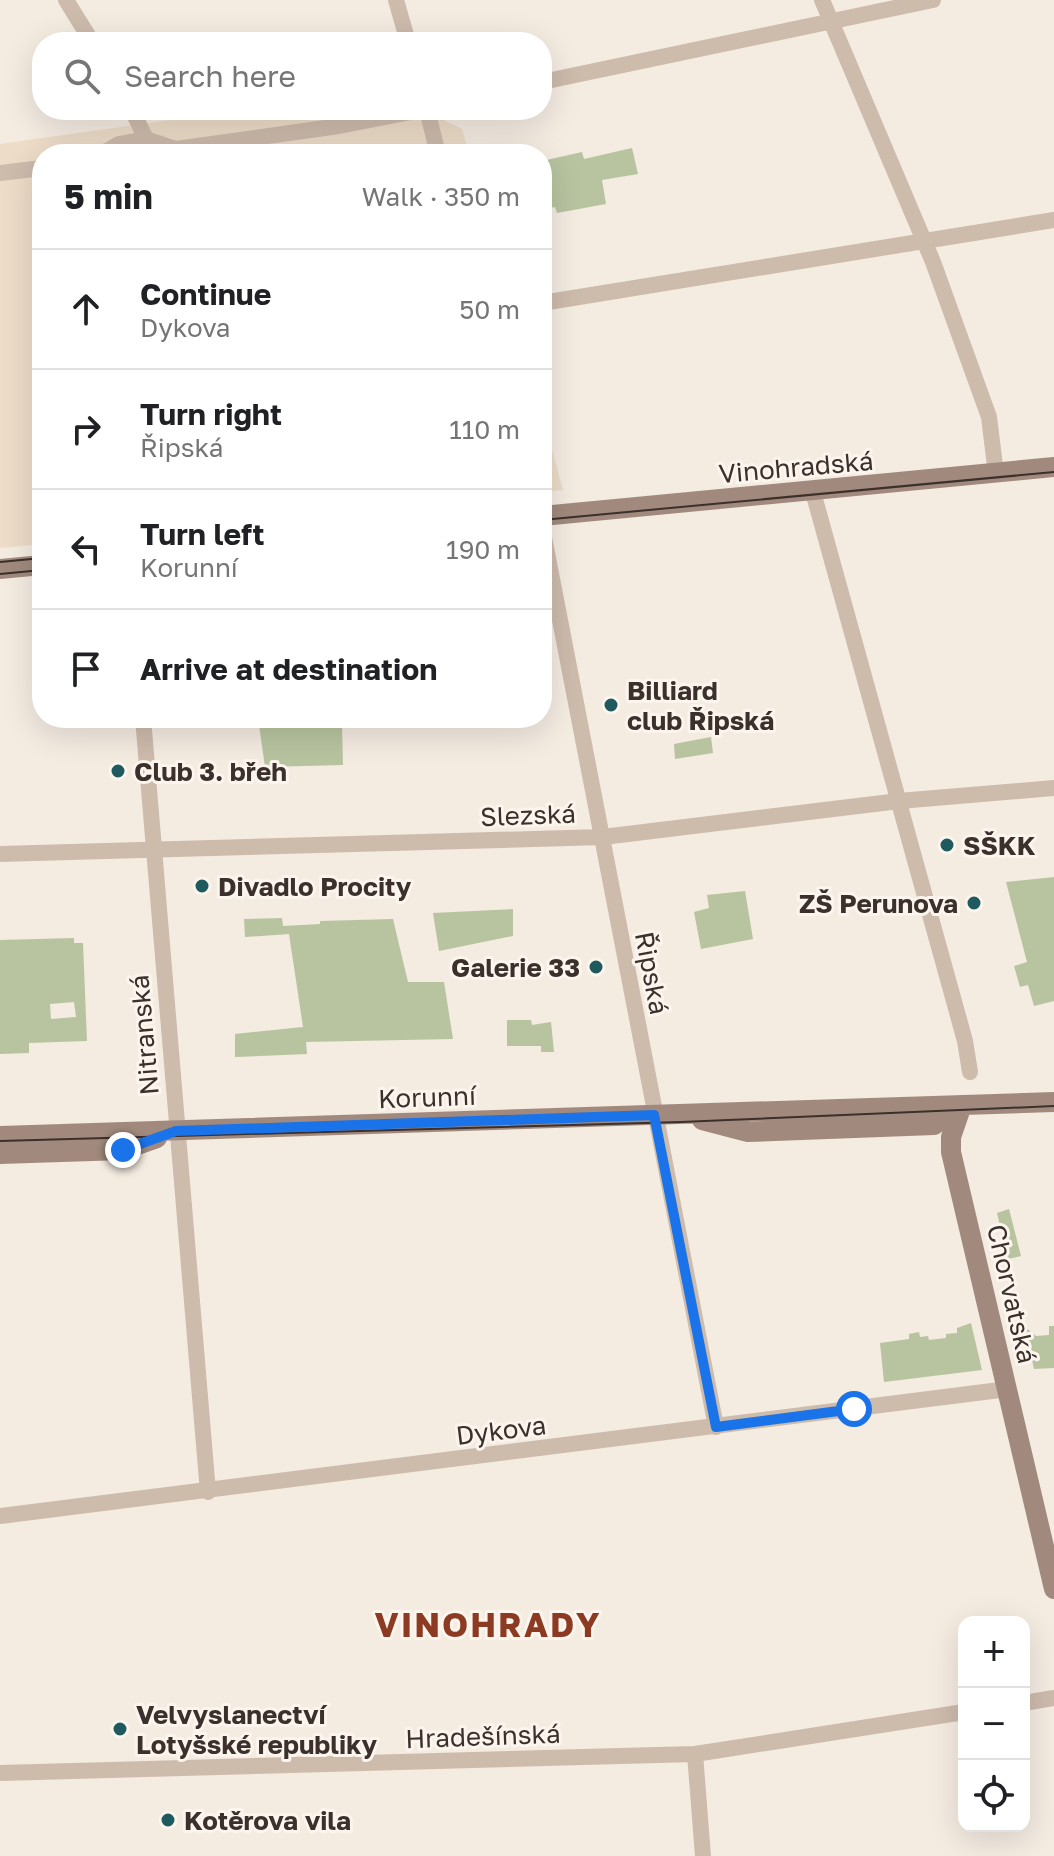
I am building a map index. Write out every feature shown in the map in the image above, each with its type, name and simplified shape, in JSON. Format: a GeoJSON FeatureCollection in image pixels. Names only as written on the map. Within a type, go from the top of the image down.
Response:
{"type":"FeatureCollection","features":[{"type":"Feature","properties":{"kind":"street"},"geometry":{"type":"LineString","coordinates":[[66,0],[86,32]]}},
{"type":"Feature","properties":{"kind":"street"},"geometry":{"type":"LineString","coordinates":[[396,0],[405,32]]}},
{"type":"Feature","properties":{"kind":"street"},"geometry":{"type":"LineString","coordinates":[[822,0],[924,241],[989,417],[996,474]]}},
{"type":"Feature","properties":{"kind":"street"},"geometry":{"type":"LineString","coordinates":[[552,80],[933,0]]}},
{"type":"Feature","properties":{"kind":"street"},"geometry":{"type":"LineString","coordinates":[[137,120],[146,139]]}},
{"type":"Feature","properties":{"kind":"street"},"geometry":{"type":"LineString","coordinates":[[211,144],[370,120]]}},
{"type":"Feature","properties":{"kind":"street"},"geometry":{"type":"LineString","coordinates":[[430,120],[436,144]]}},
{"type":"Feature","properties":{"kind":"street"},"geometry":{"type":"LineString","coordinates":[[119,144],[146,139],[161,144]]}},
{"type":"Feature","properties":{"kind":"street"},"geometry":{"type":"LineString","coordinates":[[0,173],[32,169]]}},
{"type":"Feature","properties":{"kind":"street"},"geometry":{"type":"LineString","coordinates":[[552,301],[1054,220]]}},
{"type":"Feature","properties":{"kind":"street","name":"Vinohradská"},"geometry":{"type":"LineString","coordinates":[[552,515],[1054,467]]}},
{"type":"Feature","properties":{"kind":"street"},"geometry":{"type":"LineString","coordinates":[[813,492],[965,1041],[970,1072]]}},
{"type":"Feature","properties":{"kind":"street"},"geometry":{"type":"LineString","coordinates":[[0,569],[32,566]]}},
{"type":"Feature","properties":{"kind":"street","name":"Řipská"},"geometry":{"type":"LineString","coordinates":[[552,578],[716,1427]]}},
{"type":"Feature","properties":{"kind":"street","name":"Nitranská"},"geometry":{"type":"LineString","coordinates":[[144,728],[208,1492]]}},
{"type":"Feature","properties":{"kind":"street","name":"Slezská"},"geometry":{"type":"LineString","coordinates":[[0,854],[603,837],[899,801],[1054,788]]}},
{"type":"Feature","properties":{"kind":"street","name":"Korunní"},"geometry":{"type":"LineString","coordinates":[[0,1136],[1054,1102]]}},
{"type":"Feature","properties":{"kind":"street","name":"Chorvatská"},"geometry":{"type":"LineString","coordinates":[[962,1105],[951,1137],[951,1152],[1054,1589]]}},
{"type":"Feature","properties":{"kind":"street","name":"Korunní"},"geometry":{"type":"LineString","coordinates":[[0,1154],[123,1150],[176,1131]]}},
{"type":"Feature","properties":{"kind":"street","name":"Dykova"},"geometry":{"type":"LineString","coordinates":[[0,1516],[1008,1389]]}},
{"type":"Feature","properties":{"kind":"street"},"geometry":{"type":"LineString","coordinates":[[1030,1702],[1054,1698]]}},
{"type":"Feature","properties":{"kind":"street","name":"Hradešínská"},"geometry":{"type":"LineString","coordinates":[[0,1773],[695,1754],[958,1713]]}},
{"type":"Feature","properties":{"kind":"street"},"geometry":{"type":"LineString","coordinates":[[695,1754],[703,1856]]}},
{"type":"Feature","properties":{"kind":"green space"},"geometry":{"type":"Polygon","coordinates":[[[632,148],[638,174],[602,180],[606,204],[557,213],[555,207],[552,208],[552,159],[582,152],[584,159],[632,148]]]}},
{"type":"Feature","properties":{"kind":"green space"},"geometry":{"type":"Polygon","coordinates":[[[259,728],[342,728],[343,765],[265,767],[259,728]]]}},
{"type":"Feature","properties":{"kind":"green space"},"geometry":{"type":"Polygon","coordinates":[[[711,737],[713,753],[675,759],[674,744],[711,737]]]}},
{"type":"Feature","properties":{"kind":"green space"},"geometry":{"type":"Polygon","coordinates":[[[1054,877],[1054,1001],[1034,1006],[1028,985],[1020,987],[1014,966],[1027,962],[1006,882],[1054,877]]]}},
{"type":"Feature","properties":{"kind":"green space"},"geometry":{"type":"Polygon","coordinates":[[[745,891],[753,939],[701,949],[694,912],[709,908],[707,895],[745,891]]]}},
{"type":"Feature","properties":{"kind":"green space"},"geometry":{"type":"Polygon","coordinates":[[[513,909],[513,936],[439,951],[433,913],[513,909]]]}},
{"type":"Feature","properties":{"kind":"green space"},"geometry":{"type":"Polygon","coordinates":[[[282,918],[283,926],[320,924],[320,921],[393,919],[408,982],[444,982],[453,1039],[306,1042],[307,1054],[235,1057],[235,1034],[303,1027],[289,934],[245,937],[244,919],[282,918]]]}},
{"type":"Feature","properties":{"kind":"green space"},"geometry":{"type":"Polygon","coordinates":[[[74,938],[74,943],[83,943],[87,1041],[29,1043],[29,1053],[0,1054],[0,940],[74,938]],[[74,1002],[50,1004],[51,1019],[76,1017],[74,1002]]]}},
{"type":"Feature","properties":{"kind":"green space"},"geometry":{"type":"Polygon","coordinates":[[[507,1020],[531,1020],[532,1025],[551,1022],[554,1052],[541,1052],[541,1046],[507,1046],[507,1020]]]}},
{"type":"Feature","properties":{"kind":"green space"},"geometry":{"type":"Polygon","coordinates":[[[1009,1209],[1021,1256],[1008,1259],[997,1213],[1009,1209]]]}},
{"type":"Feature","properties":{"kind":"green space"},"geometry":{"type":"Polygon","coordinates":[[[971,1323],[982,1370],[884,1382],[880,1343],[909,1339],[909,1334],[919,1332],[920,1337],[928,1336],[929,1340],[946,1338],[946,1334],[957,1333],[957,1328],[971,1323]]]}},
{"type":"Feature","properties":{"kind":"green space"},"geometry":{"type":"Polygon","coordinates":[[[1024,1326],[1036,1336],[1049,1335],[1049,1326],[1054,1326],[1054,1368],[1034,1369],[1024,1326]]]}},
{"type":"Feature","properties":{"kind":"shaded area"},"geometry":{"type":"Polygon","coordinates":[[[170,120],[444,120],[462,129],[466,144],[32,144],[32,545],[0,548],[0,144],[170,120]]]}},
{"type":"Feature","properties":{"kind":"shaded area"},"geometry":{"type":"Polygon","coordinates":[[[552,449],[563,490],[552,491],[552,449]]]}},
{"type":"Feature","properties":{"kind":"tram line"},"geometry":{"type":"LineString","coordinates":[[552,519],[1054,472]]}},
{"type":"Feature","properties":{"kind":"tram line"},"geometry":{"type":"LineString","coordinates":[[0,562],[32,559]]}},
{"type":"Feature","properties":{"kind":"tram line"},"geometry":{"type":"LineString","coordinates":[[0,574],[32,571]]}},
{"type":"Feature","properties":{"kind":"tram line"},"geometry":{"type":"LineString","coordinates":[[0,1141],[681,1122],[1054,1106]]}},
{"type":"Feature","properties":{"kind":"place","name":"Billiard club Řipská"},"geometry":{"type":"Point","coordinates":[611,705]}},
{"type":"Feature","properties":{"kind":"place","name":"Club 3. břeh"},"geometry":{"type":"Point","coordinates":[118,771]}},
{"type":"Feature","properties":{"kind":"place","name":"SŠKK"},"geometry":{"type":"Point","coordinates":[947,845]}},
{"type":"Feature","properties":{"kind":"place","name":"Divadlo Procity"},"geometry":{"type":"Point","coordinates":[202,886]}},
{"type":"Feature","properties":{"kind":"place","name":"ZŠ Perunova"},"geometry":{"type":"Point","coordinates":[974,903]}},
{"type":"Feature","properties":{"kind":"place","name":"Galerie 33"},"geometry":{"type":"Point","coordinates":[596,967]}},
{"type":"Feature","properties":{"kind":"place","name":"Velvyslanectví Lotyšské republiky"},"geometry":{"type":"Point","coordinates":[120,1729]}},
{"type":"Feature","properties":{"kind":"place","name":"Kotěrova vila"},"geometry":{"type":"Point","coordinates":[168,1820]}},
{"type":"Feature","properties":{"kind":"district","name":"VINOHRADY"},"geometry":{"type":"Point","coordinates":[488,1624]}},
{"type":"Feature","properties":{"kind":"route"},"geometry":{"type":"LineString","coordinates":[[123,1150],[176,1131],[654,1115],[716,1427],[854,1409]]}}]}
